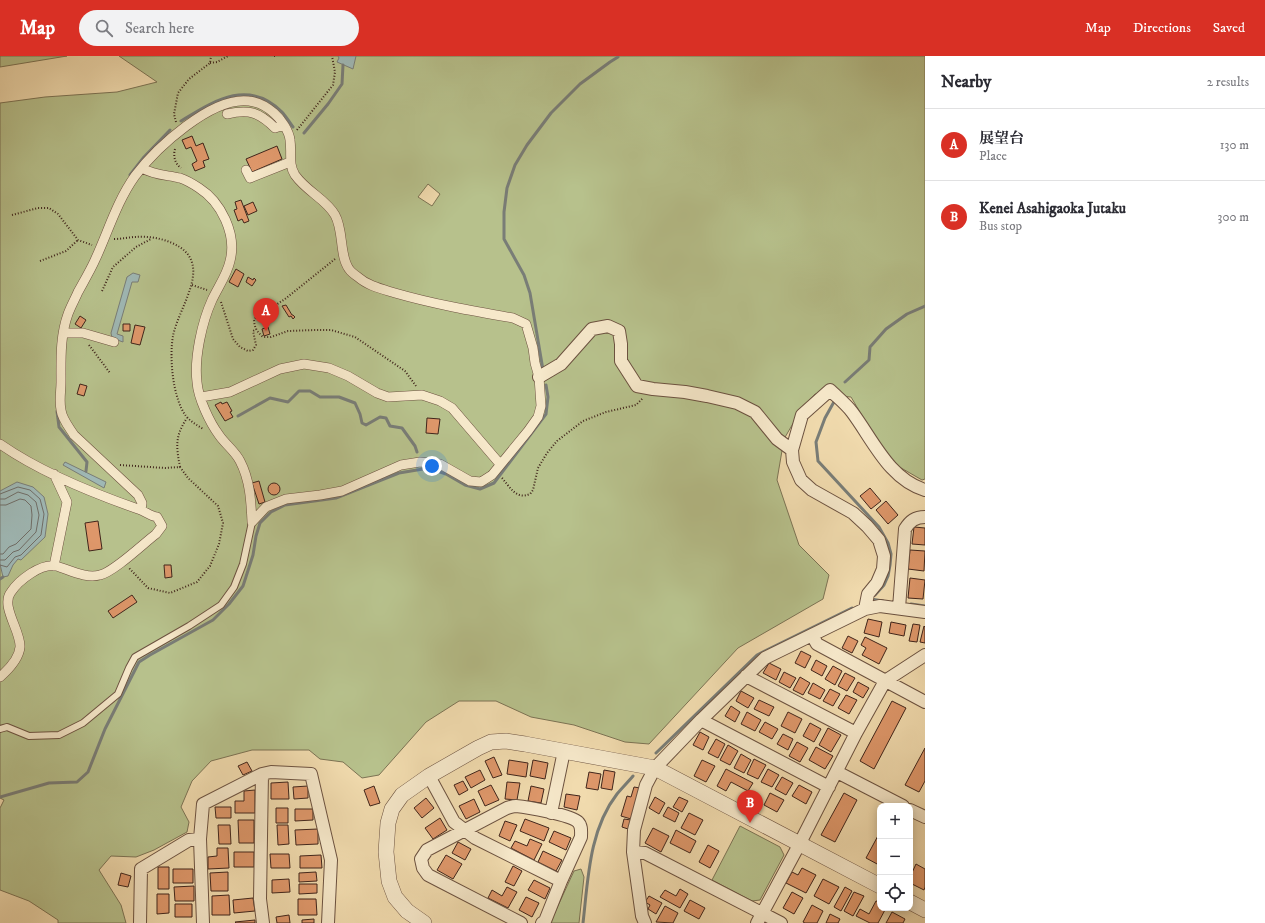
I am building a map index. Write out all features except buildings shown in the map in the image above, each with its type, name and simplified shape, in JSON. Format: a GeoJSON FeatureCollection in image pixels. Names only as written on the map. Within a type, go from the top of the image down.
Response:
{"type":"FeatureCollection","features":[{"type":"Feature","properties":{"kind":"street"},"geometry":{"type":"LineString","coordinates":[[141,510],[142,503],[138,495],[74,435],[66,424],[61,410],[61,344],[68,314],[101,248],[122,197],[135,176],[156,152],[197,118],[234,101],[249,101],[261,104],[276,114],[284,125],[290,139],[290,162],[294,173],[303,185],[316,197],[328,204],[336,217],[342,237],[344,255],[349,269],[359,279],[372,286],[423,301],[513,318],[526,324],[539,377],[541,406],[538,417],[528,432],[500,464],[492,476],[481,482],[470,481],[440,464],[420,462],[401,465],[342,490],[320,495],[286,499],[266,507],[252,522]]}},
{"type":"Feature","properties":{"kind":"street"},"geometry":{"type":"LineString","coordinates":[[247,111],[249,101]]}},
{"type":"Feature","properties":{"kind":"street"},"geometry":{"type":"LineString","coordinates":[[227,114],[247,111],[260,115],[275,128],[284,125]]}},
{"type":"Feature","properties":{"kind":"street"},"geometry":{"type":"LineString","coordinates":[[246,170],[250,178],[290,162]]}},
{"type":"Feature","properties":{"kind":"street"},"geometry":{"type":"LineString","coordinates":[[142,168],[149,172],[181,179],[199,188],[215,202],[226,221],[232,241],[230,261],[212,299],[205,320],[196,368],[197,383],[200,397],[219,436],[239,459],[246,475],[251,493],[252,522]]}},
{"type":"Feature","properties":{"kind":"street"},"geometry":{"type":"LineString","coordinates":[[539,377],[561,364],[592,329],[608,326],[619,331],[621,361],[637,386],[700,394],[737,403],[755,412],[777,439],[792,450]]}},
{"type":"Feature","properties":{"kind":"street"},"geometry":{"type":"LineString","coordinates":[[64,333],[83,334],[114,342]]}},
{"type":"Feature","properties":{"kind":"street"},"geometry":{"type":"LineString","coordinates":[[200,397],[230,392],[280,369],[304,364],[329,368],[348,376],[377,394],[388,397],[422,395],[440,401],[452,408],[500,464]]}},
{"type":"Feature","properties":{"kind":"street"},"geometry":{"type":"LineString","coordinates":[[865,609],[868,594],[877,583],[883,569],[884,556],[879,540],[853,513],[812,490],[801,480],[793,462],[792,450],[802,415],[830,390],[851,411],[885,462],[902,478],[918,488],[925,490]]}},
{"type":"Feature","properties":{"kind":"street"},"geometry":{"type":"LineString","coordinates":[[0,444],[36,466],[106,498],[157,517],[162,526],[156,534],[112,569],[100,575],[84,575],[54,566],[40,568],[28,575],[10,593],[8,604],[20,648],[13,664],[0,676]]}},
{"type":"Feature","properties":{"kind":"street"},"geometry":{"type":"LineString","coordinates":[[54,474],[67,502],[54,566]]}},
{"type":"Feature","properties":{"kind":"street"},"geometry":{"type":"LineString","coordinates":[[899,608],[905,529],[910,521],[918,517],[925,517]]}},
{"type":"Feature","properties":{"kind":"street"},"geometry":{"type":"LineString","coordinates":[[645,923],[642,916],[633,852],[634,830],[646,785],[655,768],[701,720],[765,658],[865,609],[880,606],[925,612]]}},
{"type":"Feature","properties":{"kind":"street"},"geometry":{"type":"LineString","coordinates":[[812,635],[817,644],[925,702]]}},
{"type":"Feature","properties":{"kind":"street"},"geometry":{"type":"LineString","coordinates":[[759,918],[885,681],[925,655]]}},
{"type":"Feature","properties":{"kind":"street"},"geometry":{"type":"LineString","coordinates":[[746,676],[856,733]]}},
{"type":"Feature","properties":{"kind":"street"},"geometry":{"type":"LineString","coordinates":[[701,720],[829,787]]}},
{"type":"Feature","properties":{"kind":"street"},"geometry":{"type":"LineString","coordinates":[[424,923],[407,911],[395,897],[389,881],[386,852],[388,823],[392,809],[402,795],[429,776],[491,742],[506,741],[655,768],[877,884]]}},
{"type":"Feature","properties":{"kind":"street"},"geometry":{"type":"LineString","coordinates":[[550,813],[564,751]]}},
{"type":"Feature","properties":{"kind":"street"},"geometry":{"type":"LineString","coordinates":[[203,923],[200,840],[203,804],[262,774],[271,772],[311,774],[331,860],[328,923]]}},
{"type":"Feature","properties":{"kind":"street"},"geometry":{"type":"LineString","coordinates":[[837,772],[897,803]]}},
{"type":"Feature","properties":{"kind":"street"},"geometry":{"type":"LineString","coordinates":[[262,774],[260,899],[263,923]]}},
{"type":"Feature","properties":{"kind":"street"},"geometry":{"type":"LineString","coordinates":[[429,776],[454,822],[475,838],[560,881]]}},
{"type":"Feature","properties":{"kind":"street"},"geometry":{"type":"LineString","coordinates":[[521,923],[428,875],[423,868],[421,859],[427,850],[507,808],[516,806],[572,818],[579,822],[582,829],[581,837],[560,881],[545,921],[542,923]]}},
{"type":"Feature","properties":{"kind":"street"},"geometry":{"type":"LineString","coordinates":[[913,812],[925,818]]}},
{"type":"Feature","properties":{"kind":"street"},"geometry":{"type":"LineString","coordinates":[[140,923],[141,869],[189,840],[200,840]]}},
{"type":"Feature","properties":{"kind":"street"},"geometry":{"type":"LineString","coordinates":[[633,852],[644,853],[759,918],[781,923]]}},
{"type":"Feature","properties":{"kind":"street"},"geometry":{"type":"LineString","coordinates":[[913,904],[925,910]]}},
{"type":"Feature","properties":{"kind":"lane"},"geometry":{"type":"LineString","coordinates":[[0,729],[7,727],[29,736],[59,735],[83,723],[118,694],[135,657],[189,626],[221,605],[234,587],[243,564],[252,522]]}},
{"type":"Feature","properties":{"kind":"path"},"geometry":{"type":"LineString","coordinates":[[210,63],[211,56]]}},
{"type":"Feature","properties":{"kind":"path"},"geometry":{"type":"LineString","coordinates":[[181,179],[185,171],[178,167],[174,158],[174,151],[180,142],[180,131],[174,114],[178,93],[189,79],[210,63],[217,62],[228,56]]}},
{"type":"Feature","properties":{"kind":"path"},"geometry":{"type":"LineString","coordinates":[[290,139],[333,85],[335,72],[332,56]]}},
{"type":"Feature","properties":{"kind":"path"},"geometry":{"type":"LineString","coordinates":[[12,215],[38,208],[49,208],[58,214],[78,240],[101,248]]}},
{"type":"Feature","properties":{"kind":"path"},"geometry":{"type":"LineString","coordinates":[[105,238],[152,238],[170,242],[182,248],[191,257],[194,272],[192,284],[173,336],[172,373],[182,411],[187,418],[205,430],[219,436]]}},
{"type":"Feature","properties":{"kind":"path"},"geometry":{"type":"LineString","coordinates":[[102,291],[113,267],[136,247],[152,238]]}},
{"type":"Feature","properties":{"kind":"path"},"geometry":{"type":"LineString","coordinates":[[40,261],[66,251],[78,240]]}},
{"type":"Feature","properties":{"kind":"path"},"geometry":{"type":"LineString","coordinates":[[344,255],[334,259],[285,299],[254,319],[256,329],[262,337],[271,337],[288,331],[315,330],[331,330],[354,337],[405,371],[411,377],[422,395]]}},
{"type":"Feature","properties":{"kind":"path"},"geometry":{"type":"LineString","coordinates":[[192,284],[209,290]]}},
{"type":"Feature","properties":{"kind":"path"},"geometry":{"type":"LineString","coordinates":[[223,306],[234,339],[240,347],[248,351],[253,350],[256,345],[253,331],[256,329]]}},
{"type":"Feature","properties":{"kind":"path"},"geometry":{"type":"LineString","coordinates":[[89,345],[110,373]]}},
{"type":"Feature","properties":{"kind":"path"},"geometry":{"type":"LineString","coordinates":[[504,481],[514,493],[521,496],[530,494],[533,490],[538,468],[547,453],[557,441],[582,420],[606,412],[636,405],[653,389]]}},
{"type":"Feature","properties":{"kind":"path"},"geometry":{"type":"LineString","coordinates":[[122,561],[148,588],[170,593],[197,582],[210,566],[219,544],[223,523],[218,506],[188,478],[180,467],[177,438],[187,418]]}},
{"type":"Feature","properties":{"kind":"path"},"geometry":{"type":"LineString","coordinates":[[118,464],[165,468],[180,467]]}},
{"type":"Feature","properties":{"kind":"green space"},"geometry":{"type":"Polygon","coordinates":[[[0,56],[67,56],[0,67],[0,56]]]}},
{"type":"Feature","properties":{"kind":"green space"},"geometry":{"type":"Polygon","coordinates":[[[119,56],[925,56],[925,479],[922,480],[889,461],[851,397],[815,394],[802,408],[784,439],[777,480],[799,545],[829,575],[823,599],[738,648],[649,744],[625,742],[574,725],[531,717],[496,701],[459,701],[426,722],[379,775],[362,778],[343,762],[320,759],[309,750],[252,750],[211,761],[192,781],[181,807],[189,822],[187,832],[154,850],[136,857],[111,856],[99,870],[121,905],[126,923],[58,923],[58,920],[29,901],[0,890],[0,808],[4,800],[0,798],[0,103],[45,97],[117,92],[157,82],[119,56]],[[428,184],[418,197],[432,206],[440,194],[428,184]]]}},
{"type":"Feature","properties":{"kind":"green space"},"geometry":{"type":"Polygon","coordinates":[[[740,826],[780,847],[784,855],[760,900],[752,901],[712,880],[740,826]]]}},
{"type":"Feature","properties":{"kind":"green space"},"geometry":{"type":"Polygon","coordinates":[[[581,869],[584,877],[579,923],[550,923],[574,871],[581,869]]]}},
{"type":"Feature","properties":{"kind":"water"},"geometry":{"type":"Polygon","coordinates":[[[338,56],[356,56],[353,69],[337,62],[339,58],[338,56]]]}},
{"type":"Feature","properties":{"kind":"water"},"geometry":{"type":"Polygon","coordinates":[[[133,273],[140,275],[138,282],[132,282],[117,334],[123,336],[123,342],[112,338],[111,333],[127,277],[133,273]]]}},
{"type":"Feature","properties":{"kind":"water"},"geometry":{"type":"Polygon","coordinates":[[[65,462],[106,482],[104,488],[63,465],[65,462]]]}},
{"type":"Feature","properties":{"kind":"water"},"geometry":{"type":"Polygon","coordinates":[[[17,482],[33,487],[44,497],[48,514],[45,537],[21,560],[18,559],[13,565],[8,576],[3,577],[0,564],[0,491],[17,482]]]}},
{"type":"Feature","properties":{"kind":"waterway"},"geometry":{"type":"LineString","coordinates":[[543,370],[530,293],[524,275],[504,239],[504,212],[507,188],[515,165],[527,145],[551,113],[580,84],[618,57]]}},
{"type":"Feature","properties":{"kind":"waterway"},"geometry":{"type":"LineString","coordinates":[[304,133],[342,84],[343,65]]}},
{"type":"Feature","properties":{"kind":"waterway"},"geometry":{"type":"LineString","coordinates":[[181,121],[218,100],[231,96],[244,95],[257,96],[269,102],[285,115],[293,127]]}},
{"type":"Feature","properties":{"kind":"waterway"},"geometry":{"type":"LineString","coordinates":[[130,175],[144,157],[170,130]]}},
{"type":"Feature","properties":{"kind":"waterway"},"geometry":{"type":"LineString","coordinates":[[845,382],[869,360],[870,347],[886,329],[907,314],[925,306]]}},
{"type":"Feature","properties":{"kind":"waterway"},"geometry":{"type":"LineString","coordinates":[[0,797],[49,783],[77,782],[88,772],[105,729],[139,662],[213,620],[229,604],[243,586],[253,555],[260,523],[271,512],[285,505],[336,498],[399,473],[423,469],[431,469],[446,474],[465,485],[480,489],[494,483],[546,414],[548,397],[546,385]]}},
{"type":"Feature","properties":{"kind":"waterway"},"geometry":{"type":"LineString","coordinates":[[238,416],[270,398],[288,402],[299,391],[310,391],[320,397],[339,397],[355,403],[362,423],[366,425],[380,417],[386,418],[390,426],[402,428],[415,446],[417,452]]}},
{"type":"Feature","properties":{"kind":"waterway"},"geometry":{"type":"LineString","coordinates":[[835,400],[825,418],[816,442],[818,461],[879,527],[888,543],[891,554],[888,576],[884,585],[875,595]]}},
{"type":"Feature","properties":{"kind":"waterway"},"geometry":{"type":"LineString","coordinates":[[57,411],[59,427],[87,462],[86,471]]}},
{"type":"Feature","properties":{"kind":"waterway"},"geometry":{"type":"LineString","coordinates":[[871,599],[883,601]]}},
{"type":"Feature","properties":{"kind":"waterway"},"geometry":{"type":"LineString","coordinates":[[911,604],[925,606]]}},
{"type":"Feature","properties":{"kind":"waterway"},"geometry":{"type":"LineString","coordinates":[[656,753],[757,655],[852,608]]}},
{"type":"Feature","properties":{"kind":"waterway"},"geometry":{"type":"LineString","coordinates":[[583,923],[591,856],[595,839],[608,808],[617,794],[633,776]]}},
{"type":"Feature","properties":{"kind":"place","name":"展望台"},"geometry":{"type":"Point","coordinates":[266,331]}},
{"type":"Feature","properties":{"kind":"place","name":"Kenei Asahigaoka Jutaku"},"geometry":{"type":"Point","coordinates":[750,823]}}]}
